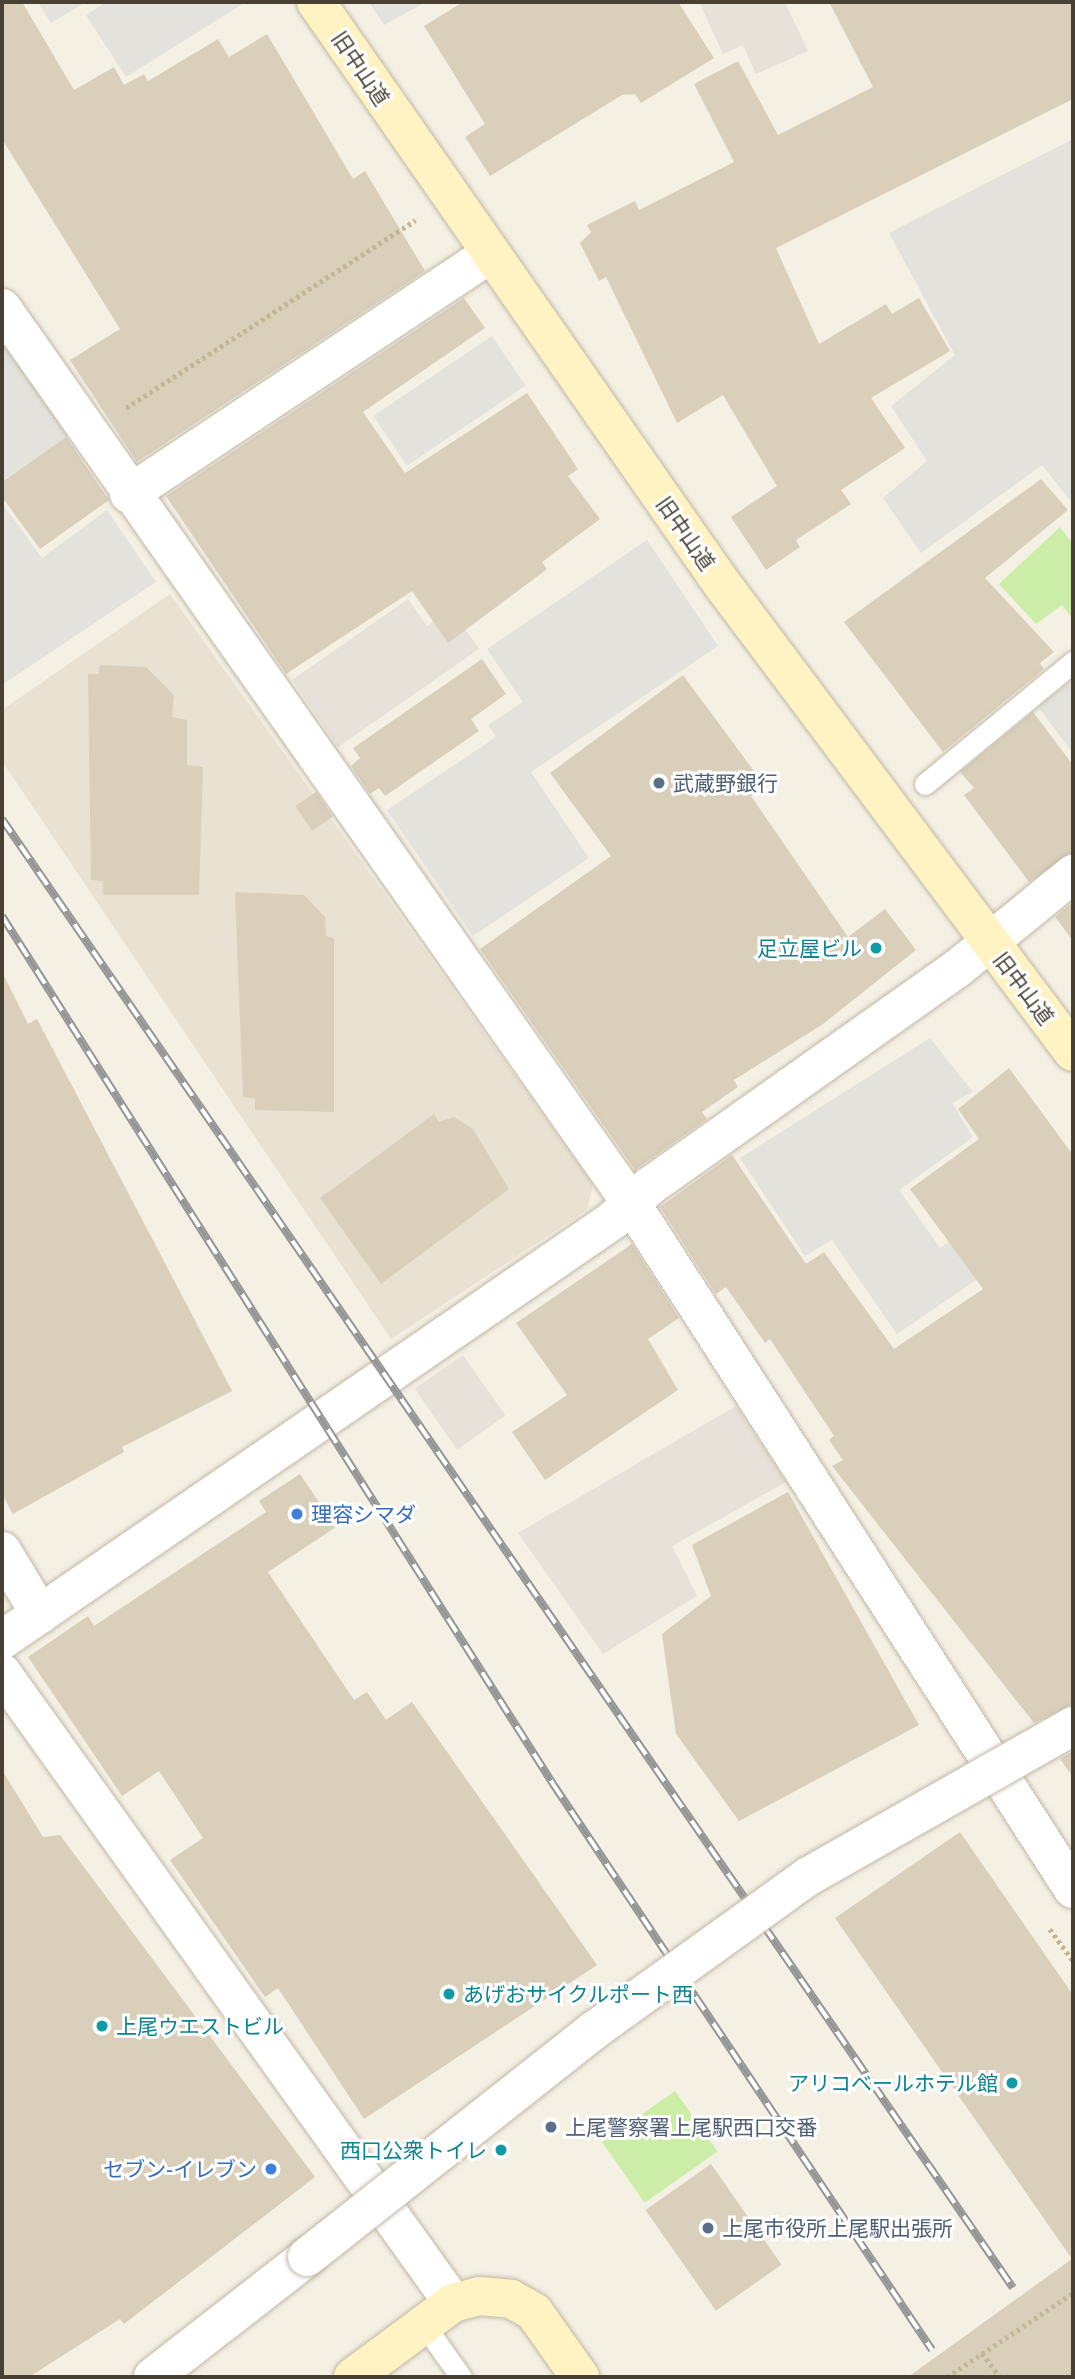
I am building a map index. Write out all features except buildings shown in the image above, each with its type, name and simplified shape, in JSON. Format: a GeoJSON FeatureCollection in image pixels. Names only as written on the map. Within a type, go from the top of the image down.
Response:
{"type":"FeatureCollection","features":[{"type":"Feature","properties":{"kind":"main road","name":"旧中山道"},"geometry":{"type":"LineString","coordinates":[[316,2],[489,255],[722,584],[1073,1052]]}},
{"type":"Feature","properties":{"kind":"main road"},"geometry":{"type":"LineString","coordinates":[[353,2377],[379,2365],[438,2314],[479,2296],[523,2305],[580,2377]]}},
{"type":"Feature","properties":{"kind":"street"},"geometry":{"type":"LineString","coordinates":[[129,495],[489,255]]}},
{"type":"Feature","properties":{"kind":"street"},"geometry":{"type":"LineString","coordinates":[[2,308],[129,495],[631,1203],[1073,1889]]}},
{"type":"Feature","properties":{"kind":"street"},"geometry":{"type":"LineString","coordinates":[[2,1640],[631,1203],[990,943],[1073,874]]}},
{"type":"Feature","properties":{"kind":"street"},"geometry":{"type":"LineString","coordinates":[[2,1550],[40,1614]]}},
{"type":"Feature","properties":{"kind":"street"},"geometry":{"type":"LineString","coordinates":[[2,1673],[438,2314]]}},
{"type":"Feature","properties":{"kind":"street"},"geometry":{"type":"LineString","coordinates":[[153,2377],[593,2031],[808,1876],[1073,1726]]}},
{"type":"Feature","properties":{"kind":"lane"},"geometry":{"type":"LineString","coordinates":[[925,784],[1073,662]]}},
{"type":"Feature","properties":{"kind":"lane"},"geometry":{"type":"LineString","coordinates":[[438,2314],[461,2377]]}},
{"type":"Feature","properties":{"kind":"path"},"geometry":{"type":"LineString","coordinates":[[87,433],[450,197]]}},
{"type":"Feature","properties":{"kind":"path"},"geometry":{"type":"LineString","coordinates":[[947,2377],[1073,2293]]}},
{"type":"Feature","properties":{"kind":"path"},"geometry":{"type":"LineString","coordinates":[[982,2353],[1000,2377]]}},
{"type":"Feature","properties":{"kind":"shaded area"},"geometry":{"type":"Polygon","coordinates":[[[38,2],[86,2],[51,23],[38,2]]]}},
{"type":"Feature","properties":{"kind":"shaded area"},"geometry":{"type":"Polygon","coordinates":[[[107,2],[246,2],[126,77],[86,15],[107,2]]]}},
{"type":"Feature","properties":{"kind":"shaded area"},"geometry":{"type":"Polygon","coordinates":[[[369,2],[426,2],[384,25],[369,2]]]}},
{"type":"Feature","properties":{"kind":"shaded area"},"geometry":{"type":"Polygon","coordinates":[[[785,2],[808,51],[756,74],[743,45],[723,54],[700,4],[785,2]]]}},
{"type":"Feature","properties":{"kind":"shaded area"},"geometry":{"type":"Polygon","coordinates":[[[1073,139],[1073,504],[1042,465],[921,553],[883,498],[927,461],[891,406],[955,355],[889,233],[1073,139]]]}},
{"type":"Feature","properties":{"kind":"shaded area"},"geometry":{"type":"Polygon","coordinates":[[[492,336],[526,386],[407,466],[373,416],[492,336]]]}},
{"type":"Feature","properties":{"kind":"shaded area"},"geometry":{"type":"Polygon","coordinates":[[[2,339],[68,436],[2,481],[2,339]]]}},
{"type":"Feature","properties":{"kind":"shaded area"},"geometry":{"type":"Polygon","coordinates":[[[2,503],[42,558],[107,510],[156,582],[2,685],[2,503]]]}},
{"type":"Feature","properties":{"kind":"shaded area"},"geometry":{"type":"Polygon","coordinates":[[[647,540],[718,646],[531,772],[589,858],[473,936],[387,810],[496,737],[488,725],[523,702],[487,649],[647,540]]]}},
{"type":"Feature","properties":{"kind":"shaded area"},"geometry":{"type":"Polygon","coordinates":[[[170,594],[593,1185],[587,1210],[391,1339],[2,761],[2,710],[170,594]]]}},
{"type":"Feature","properties":{"kind":"shaded area"},"geometry":{"type":"Polygon","coordinates":[[[408,599],[427,626],[451,609],[479,649],[338,747],[292,680],[408,599]]]}},
{"type":"Feature","properties":{"kind":"shaded area"},"geometry":{"type":"Polygon","coordinates":[[[1073,680],[1073,753],[1038,707],[1073,680]]]}},
{"type":"Feature","properties":{"kind":"shaded area"},"geometry":{"type":"Polygon","coordinates":[[[930,1038],[973,1092],[952,1103],[973,1137],[899,1190],[940,1248],[1073,1158],[1073,1214],[897,1334],[832,1240],[805,1256],[740,1158],[930,1038]]]}},
{"type":"Feature","properties":{"kind":"shaded area"},"geometry":{"type":"Polygon","coordinates":[[[463,1355],[505,1416],[457,1449],[415,1389],[463,1355]]]}},
{"type":"Feature","properties":{"kind":"shaded area"},"geometry":{"type":"Polygon","coordinates":[[[736,1406],[786,1482],[672,1546],[697,1596],[603,1654],[518,1533],[736,1406]]]}},
{"type":"Feature","properties":{"kind":"green space"},"geometry":{"type":"Polygon","coordinates":[[[1060,527],[1073,544],[1073,619],[1062,605],[1036,624],[999,584],[1060,527]]]}},
{"type":"Feature","properties":{"kind":"green space"},"geometry":{"type":"Polygon","coordinates":[[[675,2091],[717,2152],[645,2203],[602,2142],[675,2091]]]}},
{"type":"Feature","properties":{"kind":"railway"},"geometry":{"type":"LineString","coordinates":[[2,819],[1013,2288]]}},
{"type":"Feature","properties":{"kind":"railway"},"geometry":{"type":"LineString","coordinates":[[2,916],[553,1784],[932,2350]]}},
{"type":"Feature","properties":{"kind":"place","name":"武蔵野銀行"},"geometry":{"type":"Point","coordinates":[659,783]}},
{"type":"Feature","properties":{"kind":"place","name":"足立屋ビル"},"geometry":{"type":"Point","coordinates":[876,948]}},
{"type":"Feature","properties":{"kind":"place","name":"理容シマダ"},"geometry":{"type":"Point","coordinates":[297,1514]}},
{"type":"Feature","properties":{"kind":"place","name":"あげおサイクルポート西"},"geometry":{"type":"Point","coordinates":[449,1994]}},
{"type":"Feature","properties":{"kind":"place","name":"上尾ウエストビル"},"geometry":{"type":"Point","coordinates":[102,2026]}},
{"type":"Feature","properties":{"kind":"place","name":"アリコベールホテル館"},"geometry":{"type":"Point","coordinates":[1012,2083]}},
{"type":"Feature","properties":{"kind":"place","name":"上尾警察署上尾駅西口交番"},"geometry":{"type":"Point","coordinates":[551,2127]}},
{"type":"Feature","properties":{"kind":"place","name":"西口公衆トイレ"},"geometry":{"type":"Point","coordinates":[501,2150]}},
{"type":"Feature","properties":{"kind":"place","name":"セブン-イレブン"},"geometry":{"type":"Point","coordinates":[271,2169]}},
{"type":"Feature","properties":{"kind":"place","name":"上尾市役所上尾駅出張所"},"geometry":{"type":"Point","coordinates":[708,2228]}}]}
